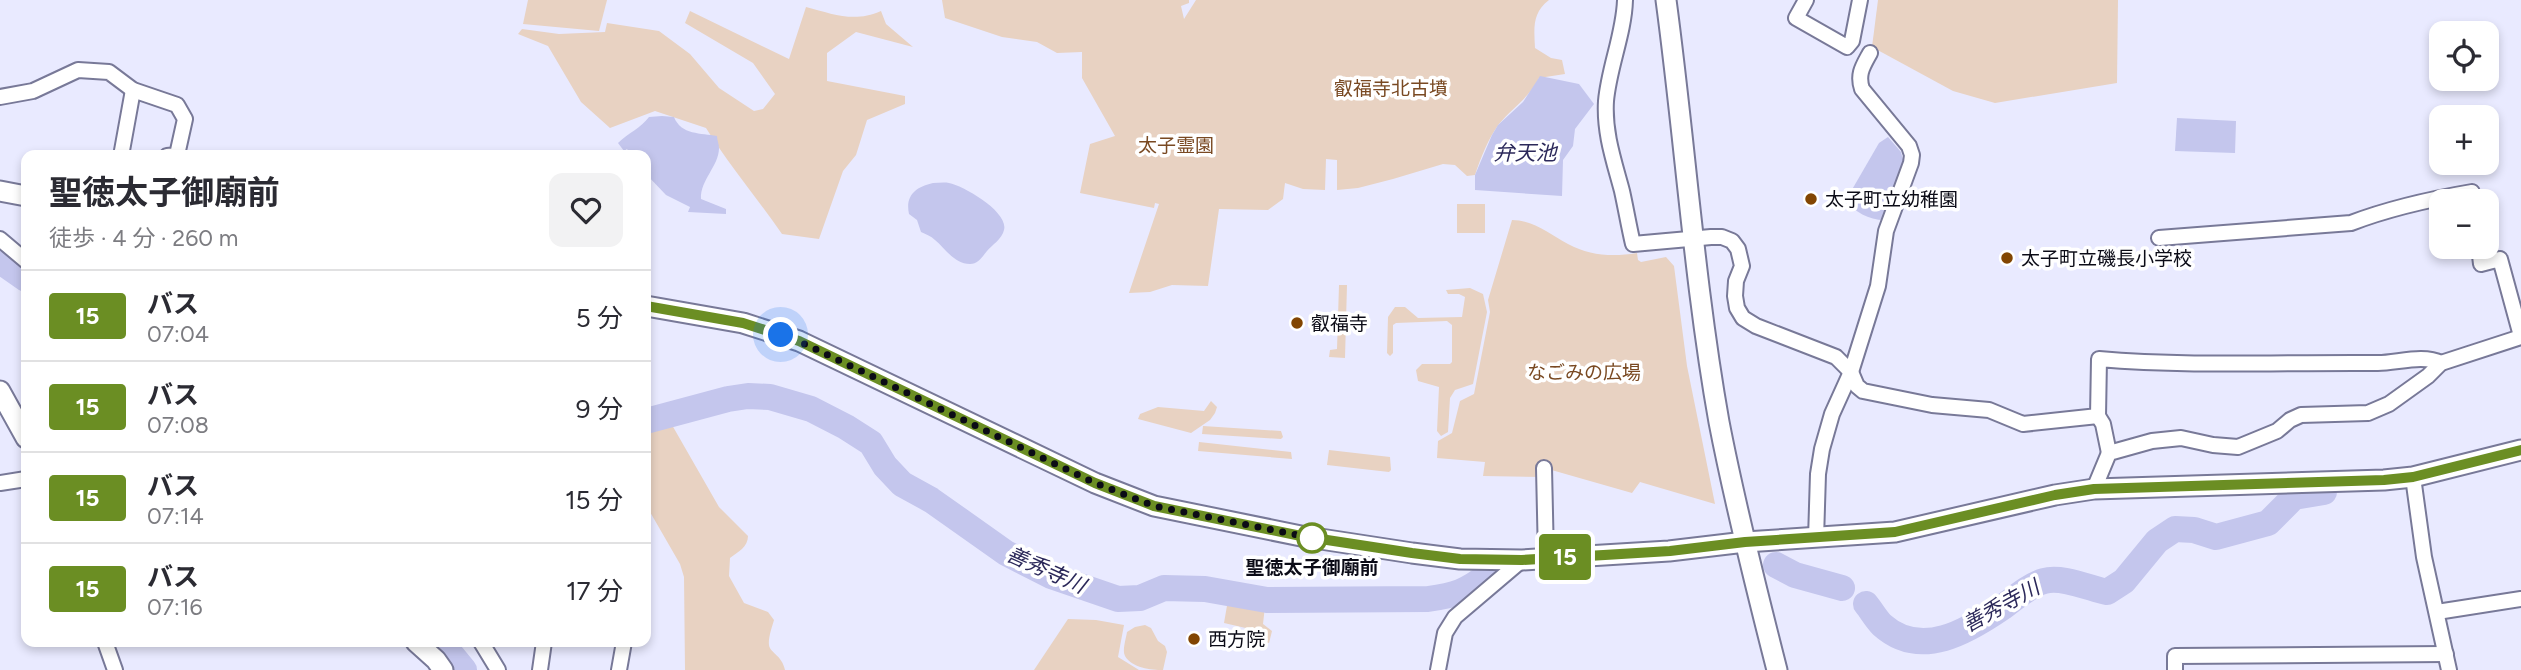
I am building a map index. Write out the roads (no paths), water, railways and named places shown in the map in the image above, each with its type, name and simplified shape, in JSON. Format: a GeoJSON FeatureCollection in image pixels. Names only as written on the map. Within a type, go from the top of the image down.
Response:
{"type":"FeatureCollection","features":[{"type":"Feature","properties":{"kind":"street"},"geometry":{"type":"LineString","coordinates":[[1625,0],[1625,14],[1610,72],[1606,117],[1610,154],[1633,244],[1722,237],[1732,241],[1738,249],[1742,266],[1736,281],[1737,308],[1748,322],[1836,357],[1850,372],[1857,386],[1870,394],[1932,405],[1989,410],[2023,424],[2098,416]]}},
{"type":"Feature","properties":{"kind":"street"},"geometry":{"type":"LineString","coordinates":[[1666,0],[1719,420],[1745,542],[1777,670]]}},
{"type":"Feature","properties":{"kind":"street"},"geometry":{"type":"LineString","coordinates":[[1806,0],[1796,18],[1847,47],[1852,41],[1860,0]]}},
{"type":"Feature","properties":{"kind":"street"},"geometry":{"type":"LineString","coordinates":[[1816,539],[1818,474],[1822,449],[1878,286],[1886,231],[1912,155],[1909,146],[1862,89],[1860,72],[1870,53]]}},
{"type":"Feature","properties":{"kind":"street"},"geometry":{"type":"LineString","coordinates":[[0,97],[33,91],[78,71],[109,72],[133,90],[177,105],[185,119],[178,150]]}},
{"type":"Feature","properties":{"kind":"street"},"geometry":{"type":"LineString","coordinates":[[122,150],[133,90]]}},
{"type":"Feature","properties":{"kind":"street"},"geometry":{"type":"LineString","coordinates":[[0,191],[21,194]]}},
{"type":"Feature","properties":{"kind":"street"},"geometry":{"type":"LineString","coordinates":[[2159,238],[2351,223],[2374,214],[2429,200]]}},
{"type":"Feature","properties":{"kind":"street"},"geometry":{"type":"LineString","coordinates":[[0,239],[21,257]]}},
{"type":"Feature","properties":{"kind":"street"},"geometry":{"type":"LineString","coordinates":[[2109,453],[2152,440],[2181,438],[2238,447],[2277,431],[2301,415],[2368,413],[2389,404],[2428,376],[2441,363],[2521,337],[2500,259],[2482,264],[2481,259]]}},
{"type":"Feature","properties":{"kind":"street"},"geometry":{"type":"LineString","coordinates":[[651,307],[743,323],[799,341],[1095,483],[1154,506],[1301,536],[1460,559],[1522,560],[1670,551],[1745,542],[1895,532],[2055,495],[2094,489],[2384,480],[2413,477],[2521,450]]}},
{"type":"Feature","properties":{"kind":"street"},"geometry":{"type":"LineString","coordinates":[[2094,489],[2109,453],[2103,424],[2098,416],[2099,359],[2231,365],[2385,363],[2432,358],[2441,363]]}},
{"type":"Feature","properties":{"kind":"street"},"geometry":{"type":"LineString","coordinates":[[0,391],[21,429]]}},
{"type":"Feature","properties":{"kind":"street"},"geometry":{"type":"LineString","coordinates":[[1544,468],[1546,558]]}},
{"type":"Feature","properties":{"kind":"street"},"geometry":{"type":"LineString","coordinates":[[2413,477],[2424,557],[2449,670]]}},
{"type":"Feature","properties":{"kind":"street"},"geometry":{"type":"LineString","coordinates":[[0,483],[21,480]]}},
{"type":"Feature","properties":{"kind":"street"},"geometry":{"type":"LineString","coordinates":[[1438,670],[1445,633],[1455,617],[1522,560]]}},
{"type":"Feature","properties":{"kind":"street"},"geometry":{"type":"LineString","coordinates":[[2437,612],[2521,599]]}},
{"type":"Feature","properties":{"kind":"street"},"geometry":{"type":"LineString","coordinates":[[107,647],[115,670]]}},
{"type":"Feature","properties":{"kind":"street"},"geometry":{"type":"LineString","coordinates":[[422,647],[443,670]]}},
{"type":"Feature","properties":{"kind":"street"},"geometry":{"type":"LineString","coordinates":[[484,647],[498,670]]}},
{"type":"Feature","properties":{"kind":"street"},"geometry":{"type":"LineString","coordinates":[[540,670],[543,647]]}},
{"type":"Feature","properties":{"kind":"street"},"geometry":{"type":"LineString","coordinates":[[620,670],[623,647]]}},
{"type":"Feature","properties":{"kind":"street"},"geometry":{"type":"LineString","coordinates":[[2175,670],[2175,656],[2446,654]]}},
{"type":"Feature","properties":{"kind":"water","name":"弁天池"},"geometry":{"type":"Polygon","coordinates":[[[1540,76],[1579,84],[1594,104],[1575,129],[1573,146],[1563,160],[1562,196],[1475,190],[1475,175],[1492,135],[1498,125],[1523,102],[1540,76]]]}},
{"type":"Feature","properties":{"kind":"water"},"geometry":{"type":"Polygon","coordinates":[[[649,117],[674,117],[686,130],[717,136],[718,155],[703,186],[701,199],[726,209],[726,214],[688,212],[690,207],[666,195],[651,179],[651,150],[623,150],[618,143],[649,117]]]}},
{"type":"Feature","properties":{"kind":"water"},"geometry":{"type":"Polygon","coordinates":[[[2177,118],[2236,121],[2235,153],[2175,151],[2177,118]]]}},
{"type":"Feature","properties":{"kind":"water"},"geometry":{"type":"Polygon","coordinates":[[[1888,137],[1901,152],[1904,164],[1884,220],[1878,220],[1858,212],[1846,200],[1879,143],[1888,137]]]}},
{"type":"Feature","properties":{"kind":"water"},"geometry":{"type":"Polygon","coordinates":[[[933,183],[949,183],[965,189],[1000,215],[1004,223],[1001,236],[975,263],[964,263],[955,259],[921,232],[917,220],[909,214],[908,207],[913,193],[933,183]]]}},
{"type":"Feature","properties":{"kind":"waterway"},"geometry":{"type":"LineString","coordinates":[[0,261],[21,276]]}},
{"type":"Feature","properties":{"kind":"waterway","name":"善秀寺川"},"geometry":{"type":"LineString","coordinates":[[651,420],[748,396],[770,397],[811,409],[871,443],[885,466],[902,484],[931,500],[1006,553],[1051,576],[1118,599],[1140,598],[1164,588],[1205,589],[1267,600],[1428,599],[1460,592],[1489,574]]}},
{"type":"Feature","properties":{"kind":"waterway","name":"善秀寺川"},"geometry":{"type":"LineString","coordinates":[[1866,604],[1882,625],[1897,635],[1912,640],[1944,638],[1975,625],[2044,581],[2067,581],[2107,592],[2124,581],[2157,541],[2175,529],[2194,530],[2216,537],[2268,523],[2294,497],[2324,492]]}},
{"type":"Feature","properties":{"kind":"waterway","name":"善秀寺川"},"geometry":{"type":"LineString","coordinates":[[1776,565],[1795,575],[1842,588]]}},
{"type":"Feature","properties":{"kind":"waterway"},"geometry":{"type":"LineString","coordinates":[[445,647],[464,670]]}},
{"type":"Feature","properties":{"kind":"place","name":"太子町立幼稚園"},"geometry":{"type":"Point","coordinates":[1811,199]}},
{"type":"Feature","properties":{"kind":"place","name":"太子町立磯長小学校"},"geometry":{"type":"Point","coordinates":[2007,258]}},
{"type":"Feature","properties":{"kind":"place","name":"叡福寺"},"geometry":{"type":"Point","coordinates":[1297,323]}},
{"type":"Feature","properties":{"kind":"place","name":"聖徳太子御廟前"},"geometry":{"type":"Point","coordinates":[1312,538]}},
{"type":"Feature","properties":{"kind":"place","name":"西方院"},"geometry":{"type":"Point","coordinates":[1194,639]}},
{"type":"Feature","properties":{"kind":"park label","name":"叡福寺北古墳"},"geometry":{"type":"Point","coordinates":[1391,88]}},
{"type":"Feature","properties":{"kind":"park label","name":"太子霊園"},"geometry":{"type":"Point","coordinates":[1176,145]}},
{"type":"Feature","properties":{"kind":"park label","name":"なごみの広場"},"geometry":{"type":"Point","coordinates":[1584,372]}}]}
